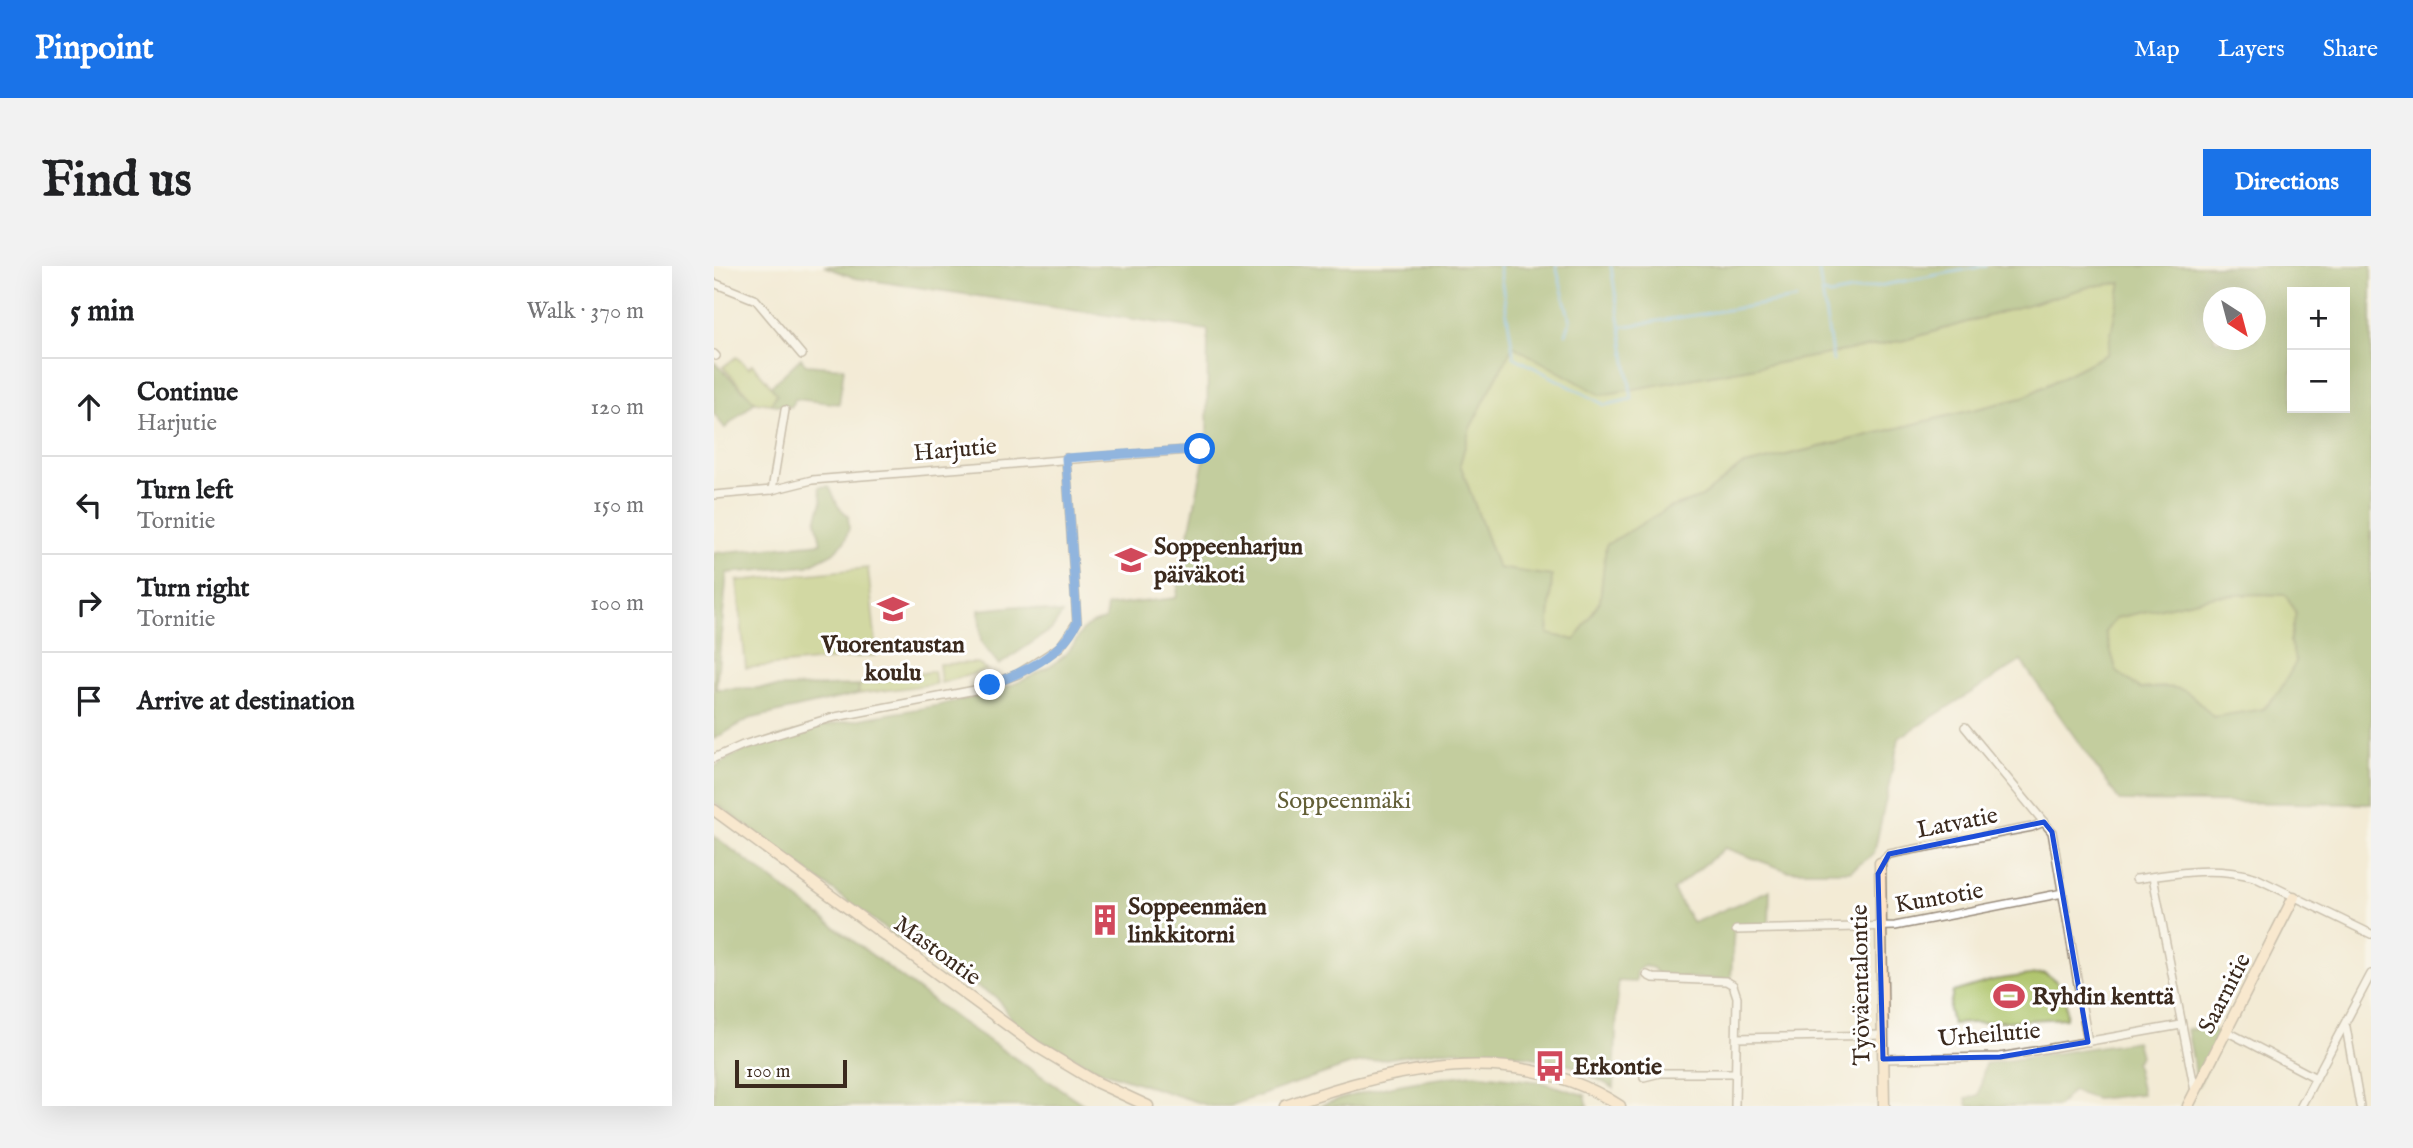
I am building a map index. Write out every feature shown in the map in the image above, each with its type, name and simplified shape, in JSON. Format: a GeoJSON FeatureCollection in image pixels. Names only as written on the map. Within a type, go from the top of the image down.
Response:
{"type":"FeatureCollection","features":[{"type":"Feature","properties":{"kind":"main road","name":"Mastontie"},"geometry":{"type":"LineString","coordinates":[[714,810],[1036,1046],[1096,1082],[1148,1106]]}},
{"type":"Feature","properties":{"kind":"main road","name":"Työväentalontie"},"geometry":{"type":"LineString","coordinates":[[1880,863],[1884,1106]]}},
{"type":"Feature","properties":{"kind":"main road","name":"Saarnitie"},"geometry":{"type":"LineString","coordinates":[[2189,1106],[2294,897]]}},
{"type":"Feature","properties":{"kind":"main road"},"geometry":{"type":"LineString","coordinates":[[1285,1106],[1388,1074],[1468,1065],[1506,1067],[1548,1074],[1620,1106]]}},
{"type":"Feature","properties":{"kind":"street"},"geometry":{"type":"LineString","coordinates":[[714,284],[756,300],[802,355]]}},
{"type":"Feature","properties":{"kind":"street"},"geometry":{"type":"LineString","coordinates":[[772,490],[785,410]]}},
{"type":"Feature","properties":{"kind":"street","name":"Harjutie"},"geometry":{"type":"LineString","coordinates":[[714,495],[772,490],[812,480],[1200,449]]}},
{"type":"Feature","properties":{"kind":"street"},"geometry":{"type":"LineString","coordinates":[[714,758],[743,745],[823,720],[975,690],[1018,674],[1060,647],[1077,622],[1066,458]]}},
{"type":"Feature","properties":{"kind":"street"},"geometry":{"type":"LineString","coordinates":[[1965,727],[2052,832],[2088,1042]]}},
{"type":"Feature","properties":{"kind":"street","name":"Latvatie"},"geometry":{"type":"LineString","coordinates":[[1880,863],[1889,855],[2032,827],[2044,822]]}},
{"type":"Feature","properties":{"kind":"street"},"geometry":{"type":"LineString","coordinates":[[2136,879],[2211,870],[2234,872],[2254,877],[2371,934]]}},
{"type":"Feature","properties":{"kind":"street"},"geometry":{"type":"LineString","coordinates":[[2153,877],[2195,1092]]}},
{"type":"Feature","properties":{"kind":"street","name":"Kuntotie"},"geometry":{"type":"LineString","coordinates":[[1736,930],[1880,926],[2063,893]]}},
{"type":"Feature","properties":{"kind":"street"},"geometry":{"type":"LineString","coordinates":[[2301,1106],[2346,1027],[2371,974]]}},
{"type":"Feature","properties":{"kind":"street"},"geometry":{"type":"LineString","coordinates":[[1647,975],[1653,978],[1726,981],[1733,985],[1737,998],[1735,1106]]}},
{"type":"Feature","properties":{"kind":"street","name":"Urheilutie"},"geometry":{"type":"LineString","coordinates":[[1882,1059],[2000,1057],[2181,1025]]}},
{"type":"Feature","properties":{"kind":"street"},"geometry":{"type":"LineString","coordinates":[[2346,1027],[2360,1106]]}},
{"type":"Feature","properties":{"kind":"street"},"geometry":{"type":"LineString","coordinates":[[2228,1032],[2316,1078]]}},
{"type":"Feature","properties":{"kind":"street"},"geometry":{"type":"LineString","coordinates":[[1737,1038],[1882,1035]]}},
{"type":"Feature","properties":{"kind":"street"},"geometry":{"type":"LineString","coordinates":[[1644,1077],[1660,1073],[1736,1073]]}},
{"type":"Feature","properties":{"kind":"highlighted area"},"geometry":{"type":"Polygon","coordinates":[[[2044,822],[2052,832],[2088,1042],[2000,1057],[1883,1059],[1878,874],[1889,854],[2044,822]]]}},
{"type":"Feature","properties":{"kind":"green space","name":"Soppeenmäki"},"geometry":{"type":"Polygon","coordinates":[[[824,266],[2371,266],[2371,804],[2120,801],[2021,661],[1899,738],[1874,854],[1850,871],[1788,871],[1725,848],[1673,890],[1693,923],[1770,890],[1769,924],[1734,925],[1731,980],[1659,976],[1653,968],[1644,966],[1637,971],[1636,982],[1618,981],[1614,1088],[1573,1066],[1516,1054],[1443,1050],[1352,1064],[1229,1106],[1210,1106],[1101,1071],[1019,1030],[996,997],[930,962],[714,802],[714,767],[744,751],[812,728],[958,701],[1000,689],[1032,676],[1061,659],[1085,628],[1105,620],[1107,606],[1176,598],[1207,444],[1208,330],[855,278],[824,266]],[[2121,283],[2092,286],[1905,340],[1601,395],[1513,346],[1470,428],[1460,464],[1498,568],[1552,576],[1548,634],[1575,640],[1600,601],[1606,545],[1669,508],[1702,497],[1741,466],[2022,398],[2107,354],[2121,283]],[[2286,595],[2216,596],[2116,618],[2105,632],[2117,672],[2141,689],[2166,687],[2189,693],[2213,717],[2264,709],[2279,692],[2296,662],[2290,642],[2296,613],[2286,595]]]}},
{"type":"Feature","properties":{"kind":"green space"},"geometry":{"type":"Polygon","coordinates":[[[2121,283],[2107,354],[2022,398],[1741,466],[1702,497],[1669,508],[1606,545],[1600,601],[1575,640],[1548,634],[1552,576],[1498,568],[1460,464],[1470,428],[1513,346],[1601,395],[1905,340],[2092,286],[2121,283]]]}},
{"type":"Feature","properties":{"kind":"green space"},"geometry":{"type":"Polygon","coordinates":[[[736,357],[749,368],[752,364],[777,393],[771,404],[755,402],[723,367],[736,357]]]}},
{"type":"Feature","properties":{"kind":"green space"},"geometry":{"type":"Polygon","coordinates":[[[801,358],[806,365],[844,368],[839,404],[795,399],[791,407],[771,404],[777,394],[771,386],[801,358]]]}},
{"type":"Feature","properties":{"kind":"green space"},"geometry":{"type":"Polygon","coordinates":[[[714,362],[755,402],[725,428],[714,414],[714,362]]]}},
{"type":"Feature","properties":{"kind":"green space"},"geometry":{"type":"Polygon","coordinates":[[[829,486],[838,506],[848,516],[849,528],[845,541],[833,553],[808,566],[727,573],[716,689],[859,685],[858,694],[749,719],[714,739],[714,553],[821,543],[816,521],[822,501],[819,487],[829,486]]]}},
{"type":"Feature","properties":{"kind":"green space"},"geometry":{"type":"Polygon","coordinates":[[[868,568],[877,655],[746,668],[737,581],[868,568]]]}},
{"type":"Feature","properties":{"kind":"green space"},"geometry":{"type":"Polygon","coordinates":[[[2286,595],[2296,613],[2290,642],[2297,662],[2279,692],[2263,709],[2213,717],[2189,693],[2166,687],[2141,689],[2117,672],[2105,632],[2116,618],[2216,596],[2286,595]]]}},
{"type":"Feature","properties":{"kind":"green space"},"geometry":{"type":"Polygon","coordinates":[[[1018,606],[1062,614],[1052,629],[999,665],[981,642],[979,610],[1018,606]]]}},
{"type":"Feature","properties":{"kind":"green space"},"geometry":{"type":"Polygon","coordinates":[[[978,663],[987,670],[941,683],[939,664],[978,663]]]}},
{"type":"Feature","properties":{"kind":"green space"},"geometry":{"type":"Polygon","coordinates":[[[934,671],[936,684],[858,694],[859,685],[934,671]]]}},
{"type":"Feature","properties":{"kind":"green space"},"geometry":{"type":"Polygon","coordinates":[[[714,836],[958,1020],[1086,1106],[714,1106],[714,836]]]}},
{"type":"Feature","properties":{"kind":"green space","name":"Ryhdin kenttä"},"geometry":{"type":"Polygon","coordinates":[[[2044,973],[2056,981],[2063,991],[2066,1018],[1952,1024],[1949,1010],[1953,992],[1993,980],[2044,973]]]}},
{"type":"Feature","properties":{"kind":"green space"},"geometry":{"type":"Polygon","coordinates":[[[2206,1028],[2223,1034],[2198,1086],[2187,1029],[2206,1028]]]}},
{"type":"Feature","properties":{"kind":"green space"},"geometry":{"type":"Polygon","coordinates":[[[2136,1041],[2140,1056],[2135,1062],[2142,1094],[2096,1099],[2072,1091],[2058,1106],[1968,1106],[1966,1099],[1979,1095],[1985,1064],[2136,1041]]]}},
{"type":"Feature","properties":{"kind":"green space"},"geometry":{"type":"Polygon","coordinates":[[[1474,1074],[1541,1082],[1585,1095],[1588,1106],[1318,1106],[1395,1086],[1474,1074]]]}},
{"type":"Feature","properties":{"kind":"waterway"},"geometry":{"type":"LineString","coordinates":[[1499,266],[1514,357],[1605,405],[1632,399],[1611,266]]}},
{"type":"Feature","properties":{"kind":"waterway"},"geometry":{"type":"LineString","coordinates":[[1556,266],[1570,321],[1566,334]]}},
{"type":"Feature","properties":{"kind":"waterway"},"geometry":{"type":"LineString","coordinates":[[1818,266],[1833,361]]}},
{"type":"Feature","properties":{"kind":"waterway"},"geometry":{"type":"LineString","coordinates":[[1822,292],[1830,295],[1985,266]]}},
{"type":"Feature","properties":{"kind":"waterway"},"geometry":{"type":"LineString","coordinates":[[1620,327],[1796,299]]}},
{"type":"Feature","properties":{"kind":"place","name":"Soppeenharjun päiväkoti"},"geometry":{"type":"Point","coordinates":[1131,560]}},
{"type":"Feature","properties":{"kind":"place","name":"Vuorentaustan koulu"},"geometry":{"type":"Point","coordinates":[893,609]}},
{"type":"Feature","properties":{"kind":"place","name":"Soppeenmäen linkkitorni"},"geometry":{"type":"Point","coordinates":[1105,920]}},
{"type":"Feature","properties":{"kind":"place","name":"Ryhdin kenttä"},"geometry":{"type":"Point","coordinates":[2009,996]}},
{"type":"Feature","properties":{"kind":"place","name":"Erkontie"},"geometry":{"type":"Point","coordinates":[1550,1066]}},
{"type":"Feature","properties":{"kind":"route"},"geometry":{"type":"LineString","coordinates":[[990,685],[1040,662],[1060,647],[1077,622],[1066,458],[1200,449]]}}]}
